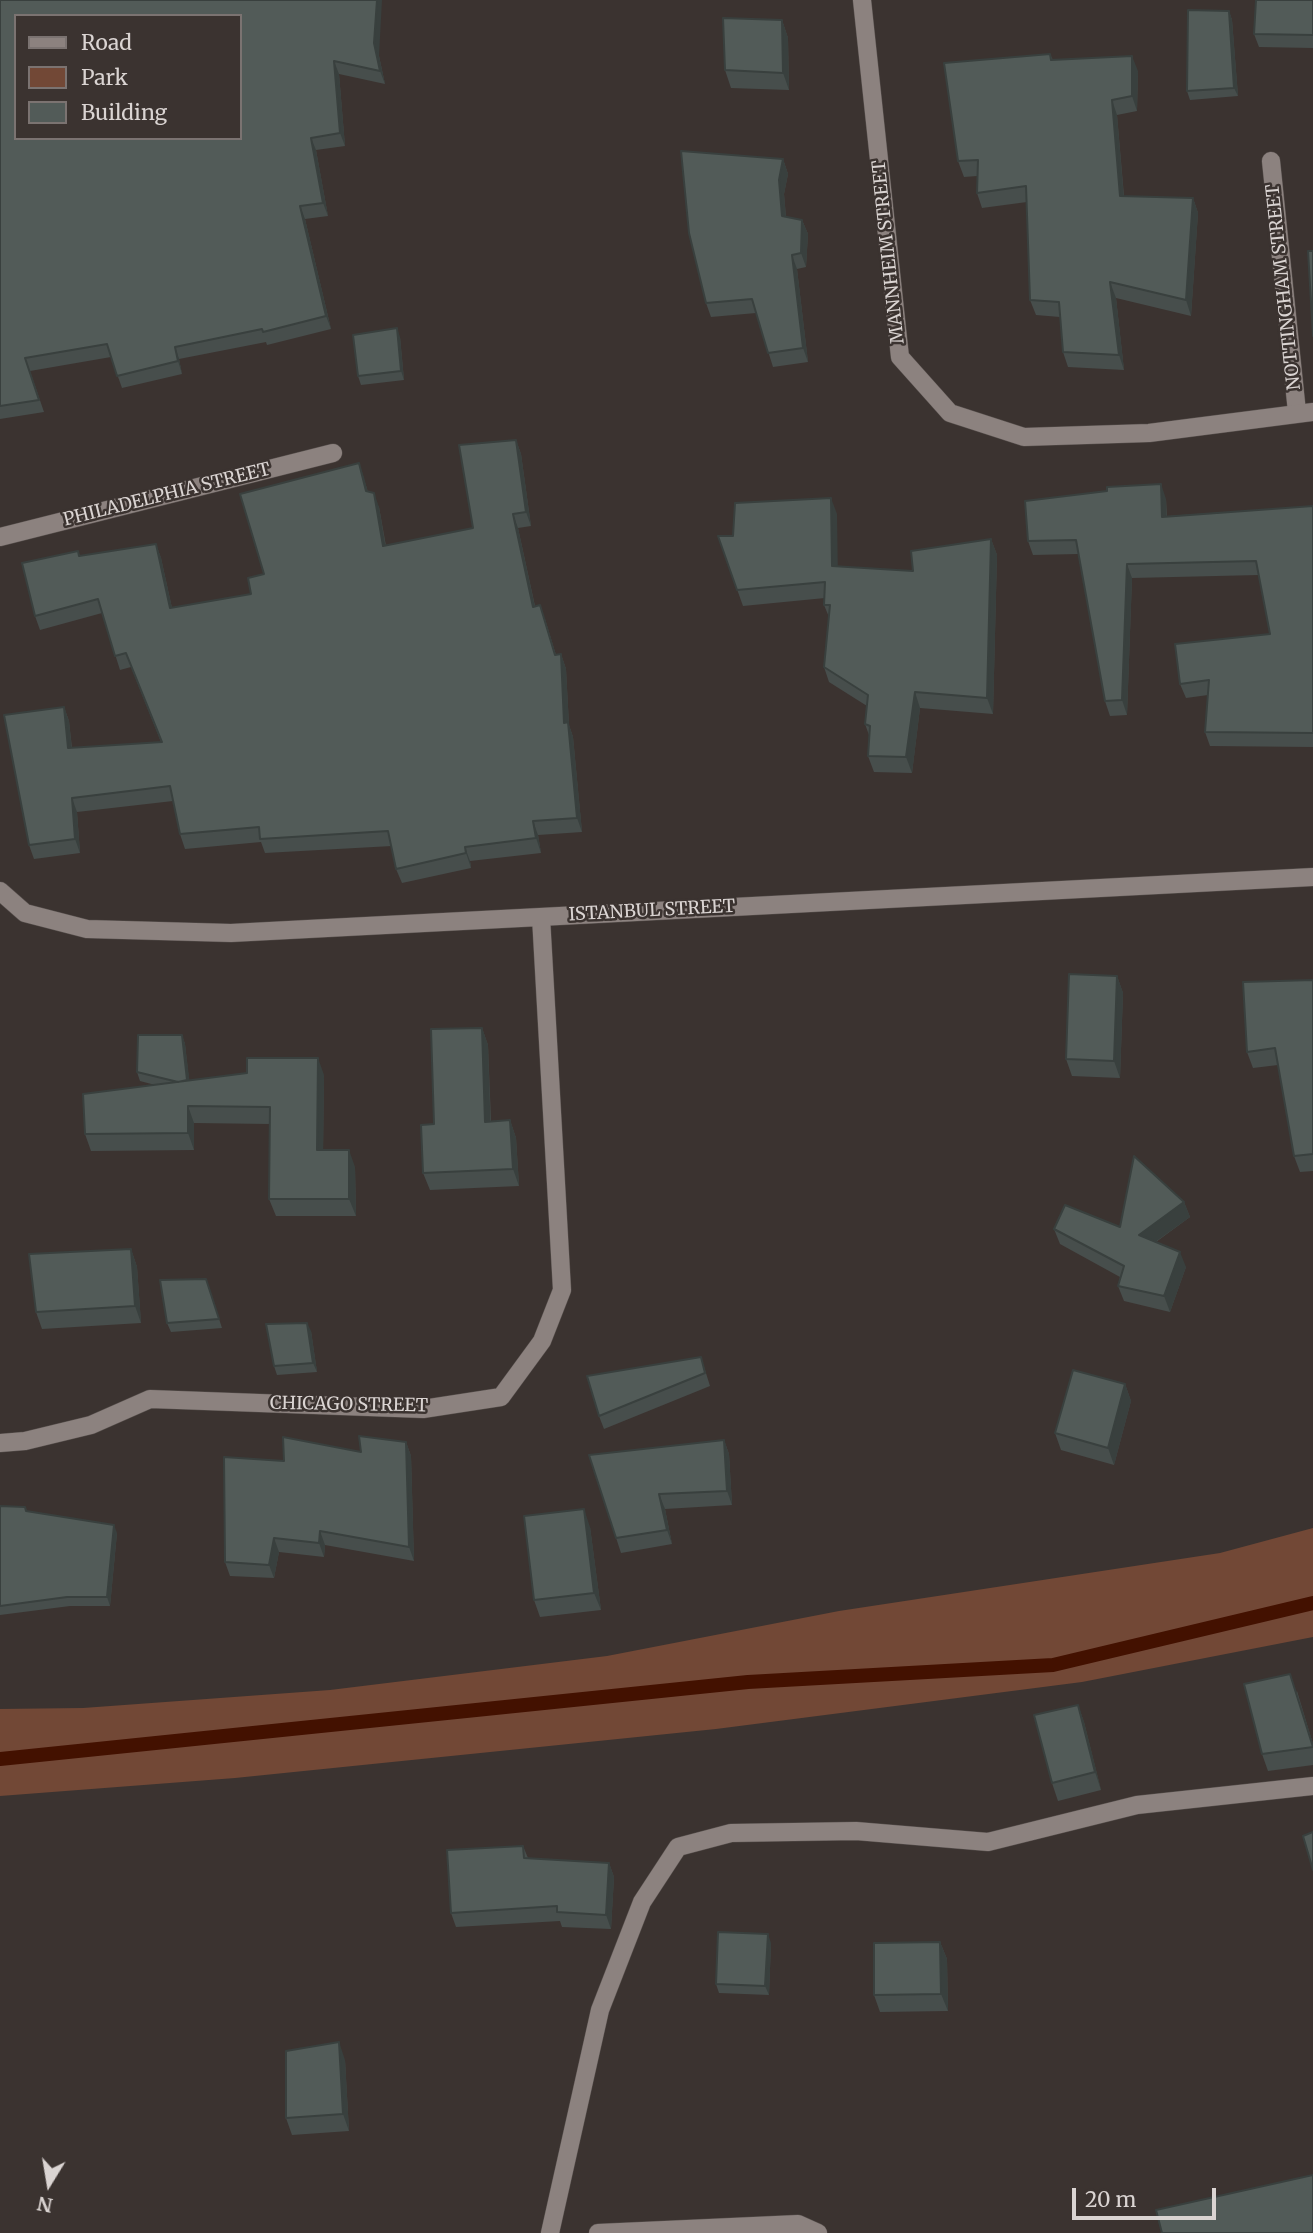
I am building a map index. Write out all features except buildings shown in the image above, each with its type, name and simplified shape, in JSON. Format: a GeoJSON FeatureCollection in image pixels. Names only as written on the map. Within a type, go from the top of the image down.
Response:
{"type":"FeatureCollection","features":[{"type":"Feature","properties":{"kind":"street","name":"MANNHEIM STREET"},"geometry":{"type":"LineString","coordinates":[[862,0],[900,356],[950,413],[1024,437],[1149,432],[1305,412]]}},
{"type":"Feature","properties":{"kind":"street","name":"NOTTINGHAM STREET"},"geometry":{"type":"LineString","coordinates":[[1271,161],[1305,412]]}},
{"type":"Feature","properties":{"kind":"street","name":"PHILADELPHIA STREET"},"geometry":{"type":"LineString","coordinates":[[0,537],[333,453]]}},
{"type":"Feature","properties":{"kind":"street","name":"ISTANBUL STREET"},"geometry":{"type":"LineString","coordinates":[[0,891],[24,913],[101,930],[231,933],[1313,877]]}},
{"type":"Feature","properties":{"kind":"street","name":"CHICAGO STREET"},"geometry":{"type":"LineString","coordinates":[[0,1443],[25,1441],[91,1424],[150,1399],[423,1409],[501,1397],[542,1341],[562,1290],[541,917]]}},
{"type":"Feature","properties":{"kind":"street"},"geometry":{"type":"LineString","coordinates":[[550,2233],[600,2010],[642,1902],[678,1847],[730,1833],[856,1831],[988,1842],[1137,1805],[1313,1786]]}},
{"type":"Feature","properties":{"kind":"street"},"geometry":{"type":"LineString","coordinates":[[598,2233],[798,2224],[818,2233]]}},
{"type":"Feature","properties":{"kind":"green space"},"geometry":{"type":"Polygon","coordinates":[[[1313,1528],[1313,1637],[1082,1682],[716,1729],[235,1778],[0,1796],[0,1709],[83,1708],[330,1690],[607,1656],[839,1611],[1220,1553],[1313,1528]]]}},
{"type":"Feature","properties":{"kind":"waterway"},"geometry":{"type":"LineString","coordinates":[[0,1759],[748,1682],[1053,1665],[1313,1603]]}}]}
